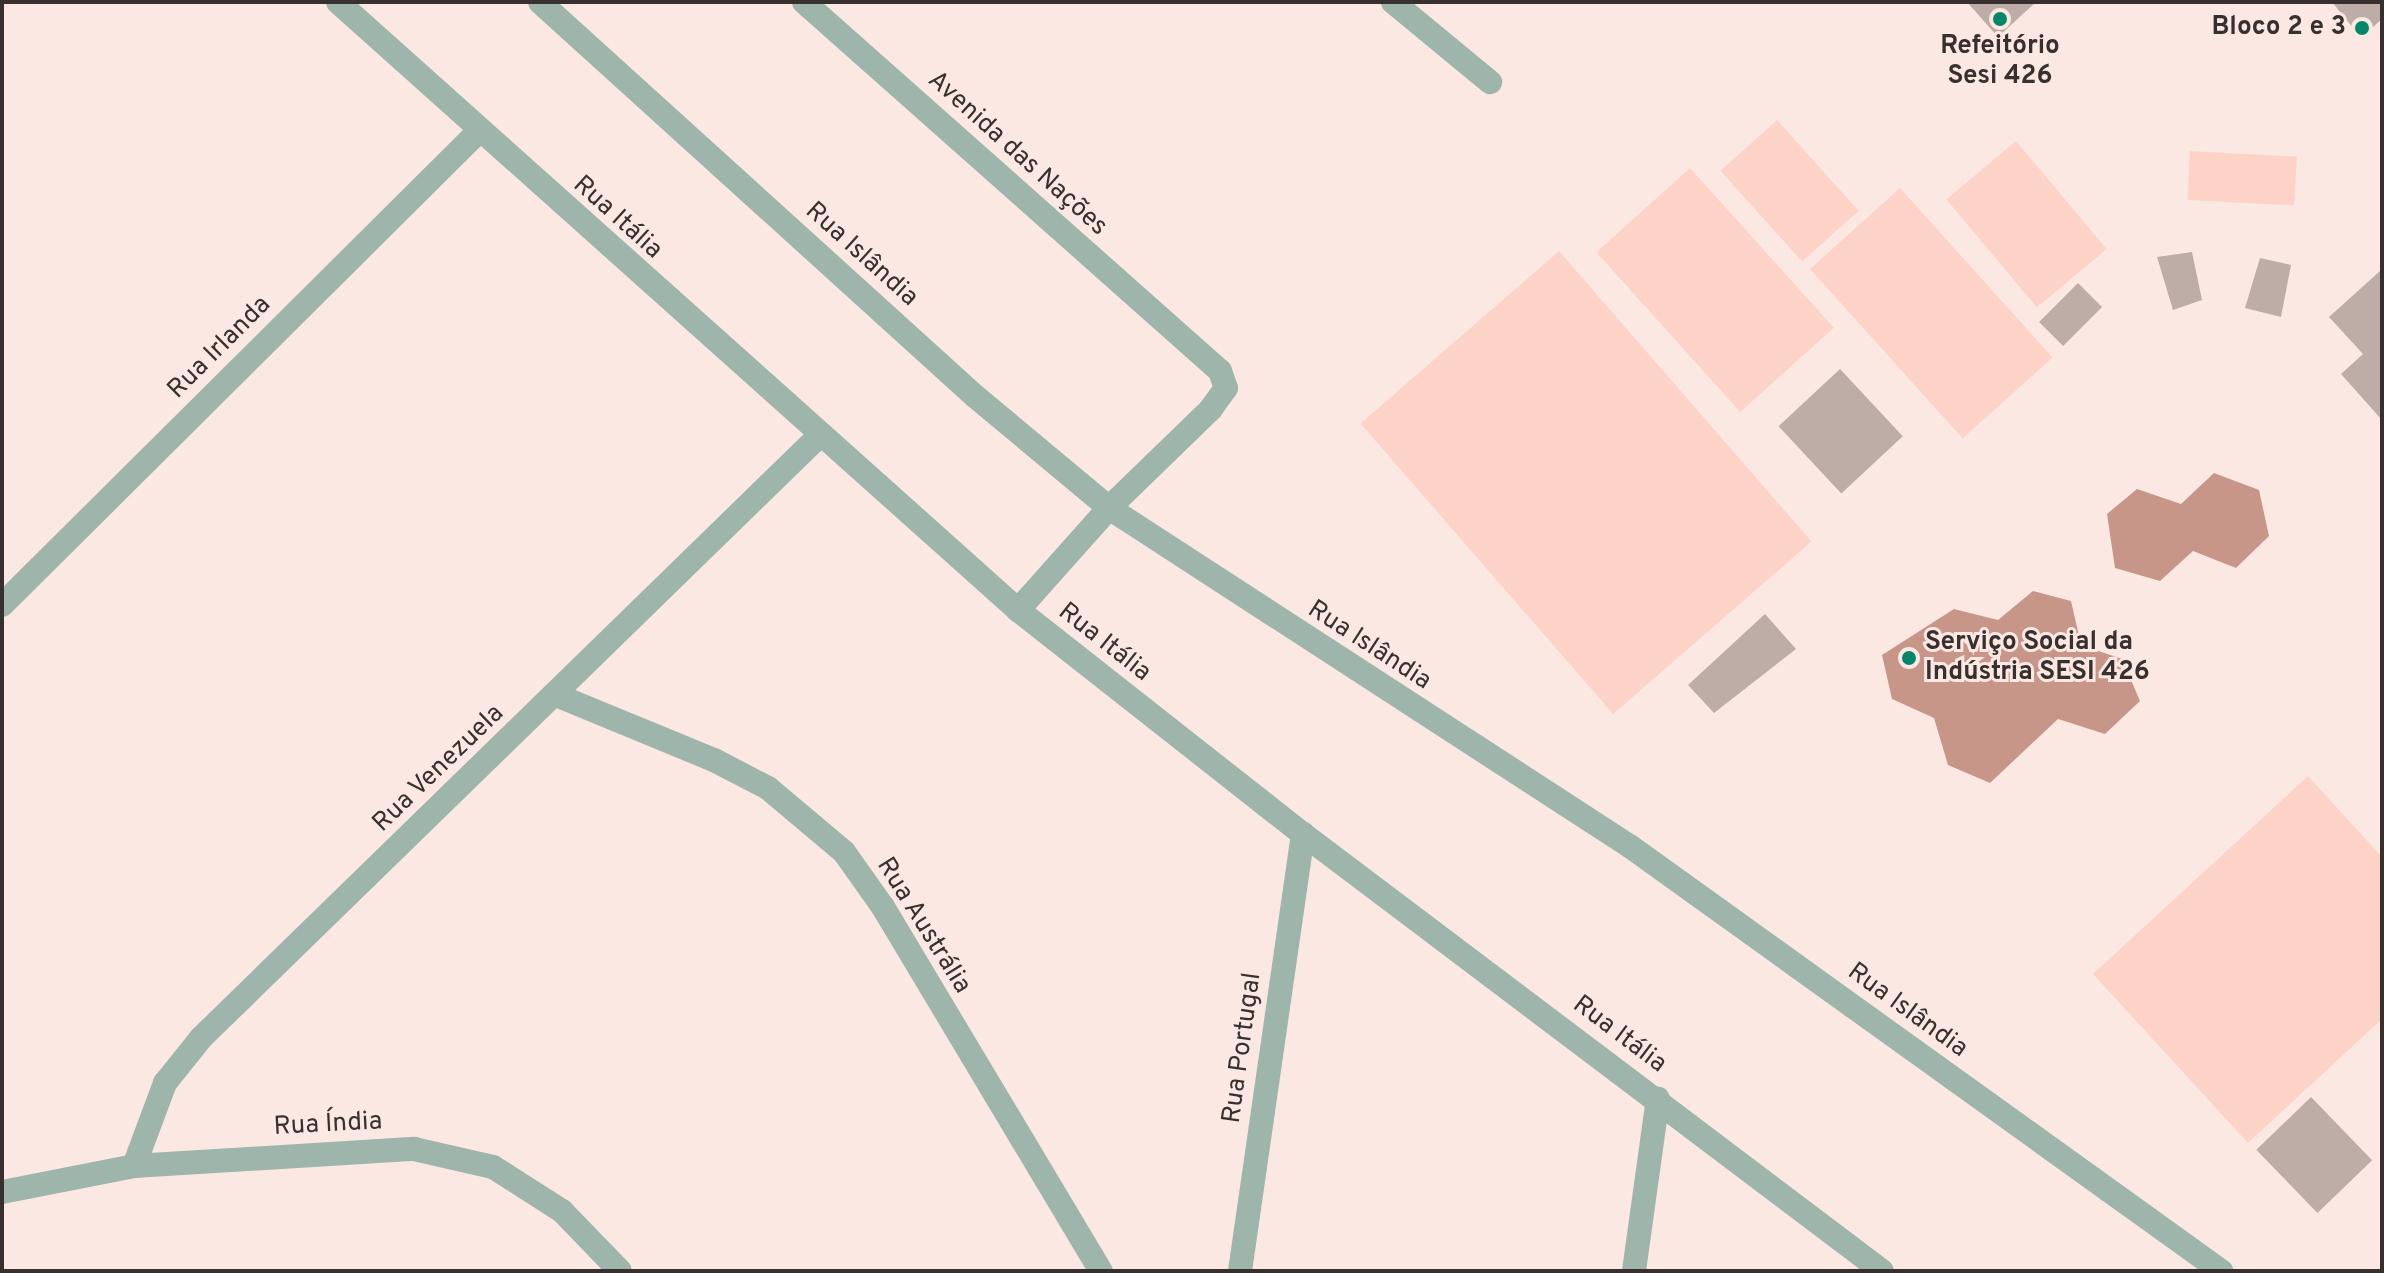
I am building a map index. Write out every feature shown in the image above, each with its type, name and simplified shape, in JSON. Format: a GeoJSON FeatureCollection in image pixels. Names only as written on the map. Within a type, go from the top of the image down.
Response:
{"type":"FeatureCollection","features":[{"type":"Feature","properties":{"kind":"street","name":"Rua Itália"},"geometry":{"type":"LineString","coordinates":[[338,2],[478,132],[1018,610],[1303,834],[1882,1271]]}},
{"type":"Feature","properties":{"kind":"street","name":"Rua Islândia"},"geometry":{"type":"LineString","coordinates":[[540,2],[976,397],[1109,508],[1631,847],[2221,1271]]}},
{"type":"Feature","properties":{"kind":"street","name":"Avenida das Nações"},"geometry":{"type":"LineString","coordinates":[[804,2],[1220,371],[1226,388],[1109,508]]}},
{"type":"Feature","properties":{"kind":"street"},"geometry":{"type":"LineString","coordinates":[[1393,2],[1490,82]]}},
{"type":"Feature","properties":{"kind":"street","name":"Rua Irlanda"},"geometry":{"type":"LineString","coordinates":[[2,605],[478,132]]}},
{"type":"Feature","properties":{"kind":"street","name":"Rua Venezuela"},"geometry":{"type":"LineString","coordinates":[[134,1166],[165,1083],[201,1038],[819,436]]}},
{"type":"Feature","properties":{"kind":"street"},"geometry":{"type":"LineString","coordinates":[[1018,610],[1109,508]]}},
{"type":"Feature","properties":{"kind":"street","name":"Rua Austrália"},"geometry":{"type":"LineString","coordinates":[[556,695],[714,760],[768,788],[844,852],[883,907],[1101,1271]]}},
{"type":"Feature","properties":{"kind":"street","name":"Rua Portugal"},"geometry":{"type":"LineString","coordinates":[[1240,1271],[1303,834]]}},
{"type":"Feature","properties":{"kind":"street"},"geometry":{"type":"LineString","coordinates":[[1634,1271],[1658,1099]]}},
{"type":"Feature","properties":{"kind":"street","name":"Rua Índia"},"geometry":{"type":"LineString","coordinates":[[2,1192],[134,1166],[414,1149],[493,1167],[562,1211],[620,1271]]}},
{"type":"Feature","properties":{"kind":"shaded area"},"geometry":{"type":"Polygon","coordinates":[[[1777,120],[1859,211],[1802,262],[1721,171],[1777,120]]]}},
{"type":"Feature","properties":{"kind":"shaded area"},"geometry":{"type":"Polygon","coordinates":[[[2016,141],[2107,249],[2037,308],[1946,199],[2016,141]]]}},
{"type":"Feature","properties":{"kind":"shaded area"},"geometry":{"type":"Polygon","coordinates":[[[2190,151],[2297,157],[2294,206],[2187,200],[2190,151]]]}},
{"type":"Feature","properties":{"kind":"shaded area"},"geometry":{"type":"Polygon","coordinates":[[[1690,168],[1834,328],[1740,412],[1596,252],[1690,168]]]}},
{"type":"Feature","properties":{"kind":"shaded area"},"geometry":{"type":"Polygon","coordinates":[[[1900,188],[2053,357],[1963,438],[1810,269],[1900,188]]]}},
{"type":"Feature","properties":{"kind":"shaded area"},"geometry":{"type":"Polygon","coordinates":[[[1559,251],[1812,542],[1613,714],[1361,424],[1559,251]]]}},
{"type":"Feature","properties":{"kind":"shaded area"},"geometry":{"type":"Polygon","coordinates":[[[2214,473],[2259,490],[2269,536],[2236,568],[2193,551],[2160,581],[2115,568],[2107,514],[2137,489],[2181,504],[2214,473]]]}},
{"type":"Feature","properties":{"kind":"shaded area"},"geometry":{"type":"Polygon","coordinates":[[[2033,591],[2071,601],[2081,645],[2122,659],[2140,701],[2105,734],[2058,719],[1990,783],[1948,765],[1934,718],[1892,699],[1882,655],[1954,609],[1998,620],[2033,591]]]}},
{"type":"Feature","properties":{"kind":"shaded area"},"geometry":{"type":"Polygon","coordinates":[[[2308,776],[2382,857],[2382,1019],[2248,1143],[2093,974],[2308,776]]]}},
{"type":"Feature","properties":{"kind":"building","name":"Refeitório Sesi 426"},"geometry":{"type":"Polygon","coordinates":[[[1967,2],[2036,2],[1998,37],[1967,2]]]}},
{"type":"Feature","properties":{"kind":"building","name":"Bloco 2 e 3"},"geometry":{"type":"Polygon","coordinates":[[[2332,2],[2382,2],[2382,19],[2361,38],[2332,2]]]}},
{"type":"Feature","properties":{"kind":"building"},"geometry":{"type":"Polygon","coordinates":[[[2192,252],[2202,300],[2173,310],[2157,257],[2192,252]]]}},
{"type":"Feature","properties":{"kind":"building"},"geometry":{"type":"Polygon","coordinates":[[[2260,258],[2291,265],[2281,317],[2245,308],[2260,258]]]}},
{"type":"Feature","properties":{"kind":"building"},"geometry":{"type":"Polygon","coordinates":[[[2380,271],[2382,420],[2341,374],[2363,354],[2329,317],[2380,271]]]}},
{"type":"Feature","properties":{"kind":"building"},"geometry":{"type":"Polygon","coordinates":[[[2078,283],[2102,307],[2063,346],[2039,322],[2078,283]]]}},
{"type":"Feature","properties":{"kind":"building"},"geometry":{"type":"Polygon","coordinates":[[[1840,369],[1903,436],[1841,494],[1779,426],[1840,369]]]}},
{"type":"Feature","properties":{"kind":"building"},"geometry":{"type":"Polygon","coordinates":[[[1765,614],[1796,649],[1714,713],[1688,685],[1765,614]]]}},
{"type":"Feature","properties":{"kind":"building"},"geometry":{"type":"Polygon","coordinates":[[[2311,1097],[2372,1160],[2317,1213],[2256,1150],[2311,1097]]]}},
{"type":"Feature","properties":{"kind":"place","name":"Refeitório Sesi 426"},"geometry":{"type":"Point","coordinates":[2000,19]}},
{"type":"Feature","properties":{"kind":"place","name":"Bloco 2 e 3"},"geometry":{"type":"Point","coordinates":[2362,28]}},
{"type":"Feature","properties":{"kind":"place","name":"Serviço Social da Indústria SESI 426"},"geometry":{"type":"Point","coordinates":[1909,658]}}]}
